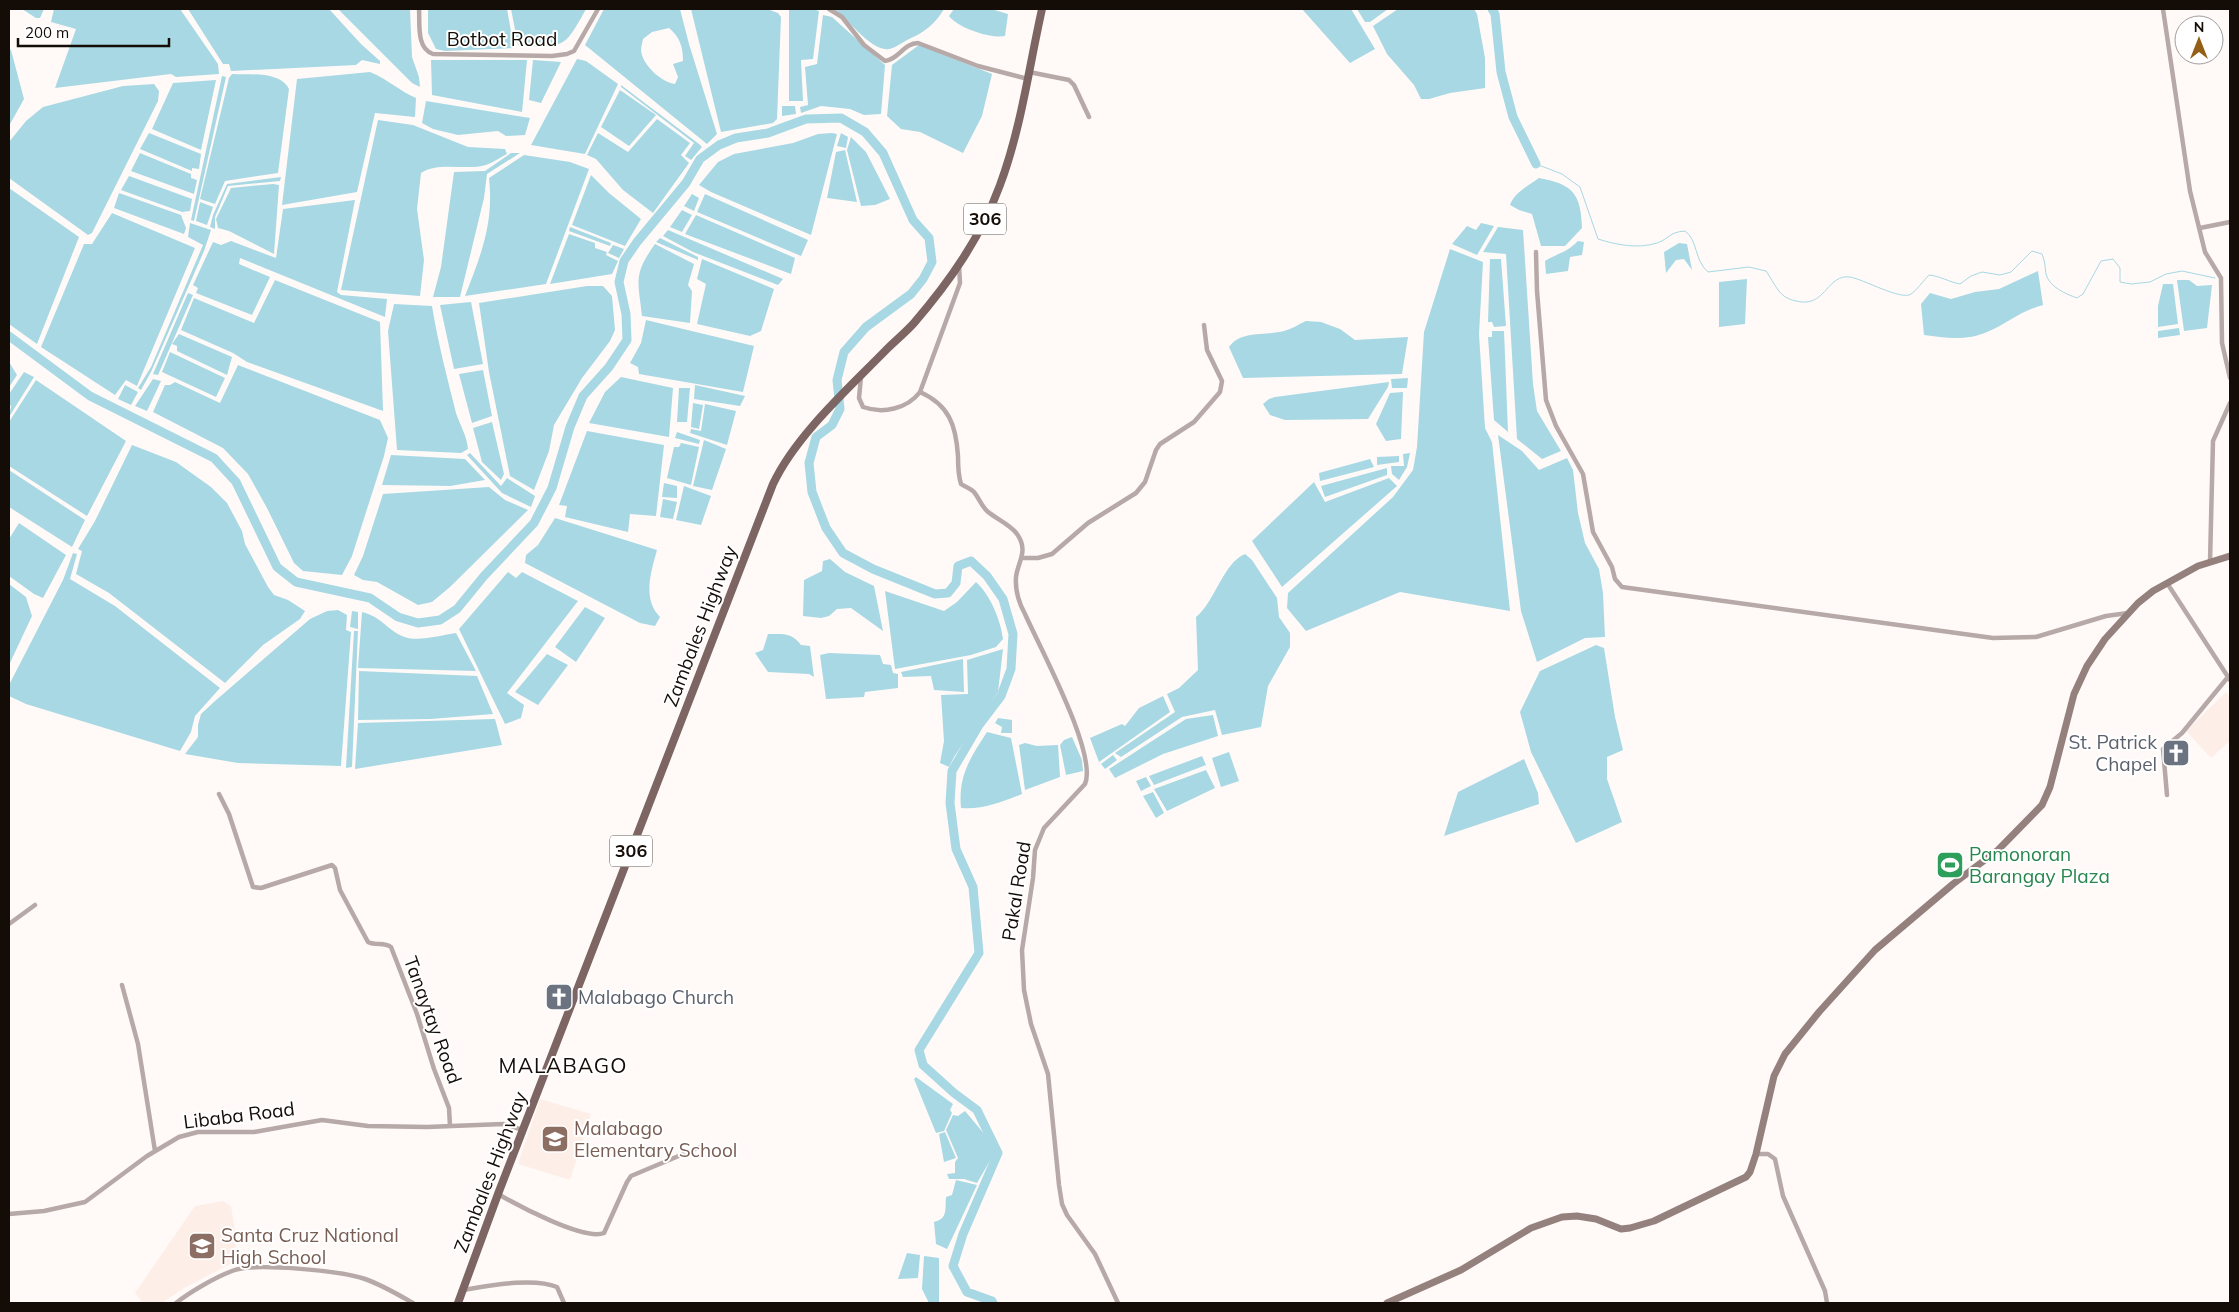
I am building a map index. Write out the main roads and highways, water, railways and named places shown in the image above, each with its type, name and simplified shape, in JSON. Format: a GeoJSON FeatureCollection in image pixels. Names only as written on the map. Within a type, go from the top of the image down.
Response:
{"type":"FeatureCollection","features":[{"type":"Feature","properties":{"kind":"main road","name":"Zambales Highway"},"geometry":{"type":"LineString","coordinates":[[458,1303],[498,1194],[766,500],[789,456],[826,412],[913,324],[959,265],[974,241],[1000,185],[1028,75],[1042,9]]}},
{"type":"Feature","properties":{"kind":"water"},"geometry":{"type":"Polygon","coordinates":[[[22,9],[44,9],[40,18],[36,18],[22,9]]]}},
{"type":"Feature","properties":{"kind":"water"},"geometry":{"type":"Polygon","coordinates":[[[54,9],[180,9],[218,64],[219,74],[176,77],[171,74],[55,88],[76,29],[51,22],[54,9]]]}},
{"type":"Feature","properties":{"kind":"water"},"geometry":{"type":"Polygon","coordinates":[[[188,9],[329,9],[361,44],[380,61],[380,64],[362,60],[356,65],[231,71],[229,64],[223,64],[188,9]]]}},
{"type":"Feature","properties":{"kind":"water"},"geometry":{"type":"Polygon","coordinates":[[[338,9],[410,9],[412,57],[419,77],[420,87],[412,83],[338,9]]]}},
{"type":"Feature","properties":{"kind":"water"},"geometry":{"type":"Polygon","coordinates":[[[428,9],[507,9],[514,48],[445,51],[436,49],[428,33],[428,9]]]}},
{"type":"Feature","properties":{"kind":"water"},"geometry":{"type":"Polygon","coordinates":[[[511,9],[586,9],[567,39],[561,43],[545,46],[518,45],[511,9]]]}},
{"type":"Feature","properties":{"kind":"water"},"geometry":{"type":"Polygon","coordinates":[[[604,9],[680,9],[717,134],[707,144],[585,45],[604,9]],[[669,28],[652,32],[643,39],[641,51],[647,65],[655,74],[675,84],[678,77],[673,64],[683,61],[683,56],[676,35],[669,28]]]}},
{"type":"Feature","properties":{"kind":"water"},"geometry":{"type":"Polygon","coordinates":[[[691,9],[767,9],[778,13],[781,17],[777,119],[773,123],[721,132],[691,9]]]}},
{"type":"Feature","properties":{"kind":"water"},"geometry":{"type":"Polygon","coordinates":[[[789,9],[813,9],[819,11],[813,59],[801,60],[803,101],[789,101],[789,9]]]}},
{"type":"Feature","properties":{"kind":"water"},"geometry":{"type":"Polygon","coordinates":[[[834,9],[944,9],[925,31],[889,49],[882,49],[860,34],[834,9]]]}},
{"type":"Feature","properties":{"kind":"water"},"geometry":{"type":"Polygon","coordinates":[[[954,9],[991,9],[1008,14],[1005,36],[992,36],[960,25],[949,16],[954,9]]]}},
{"type":"Feature","properties":{"kind":"water"},"geometry":{"type":"Polygon","coordinates":[[[1302,9],[1351,9],[1375,49],[1350,63],[1302,9]]]}},
{"type":"Feature","properties":{"kind":"water"},"geometry":{"type":"Polygon","coordinates":[[[1357,9],[1388,9],[1370,22],[1365,22],[1357,9]]]}},
{"type":"Feature","properties":{"kind":"water"},"geometry":{"type":"Polygon","coordinates":[[[1398,9],[1474,9],[1477,14],[1485,58],[1485,88],[1421,99],[1414,85],[1387,54],[1373,26],[1398,9]]]}},
{"type":"Feature","properties":{"kind":"water"},"geometry":{"type":"Polygon","coordinates":[[[823,15],[832,17],[885,65],[881,114],[864,115],[850,109],[821,106],[801,113],[800,107],[808,105],[805,67],[817,64],[823,15]]]}},
{"type":"Feature","properties":{"kind":"water"},"geometry":{"type":"Polygon","coordinates":[[[919,45],[992,74],[982,116],[963,153],[920,132],[901,129],[887,116],[892,65],[919,45]]]}},
{"type":"Feature","properties":{"kind":"water"},"geometry":{"type":"Polygon","coordinates":[[[9,49],[11,50],[24,99],[9,126],[9,49]]]}},
{"type":"Feature","properties":{"kind":"water"},"geometry":{"type":"Polygon","coordinates":[[[577,59],[586,61],[618,84],[585,154],[531,145],[577,59]]]}},
{"type":"Feature","properties":{"kind":"water"},"geometry":{"type":"Polygon","coordinates":[[[431,60],[527,60],[522,112],[432,95],[431,60]]]}},
{"type":"Feature","properties":{"kind":"water"},"geometry":{"type":"Polygon","coordinates":[[[533,60],[561,62],[541,103],[529,100],[533,60]]]}},
{"type":"Feature","properties":{"kind":"water"},"geometry":{"type":"Polygon","coordinates":[[[370,72],[416,98],[415,117],[375,113],[357,192],[282,205],[297,79],[370,72]]]}},
{"type":"Feature","properties":{"kind":"water"},"geometry":{"type":"Polygon","coordinates":[[[232,74],[256,74],[272,77],[285,83],[289,89],[278,173],[225,181],[215,204],[200,199],[229,78],[232,74]]]}},
{"type":"Feature","properties":{"kind":"water"},"geometry":{"type":"Polygon","coordinates":[[[222,76],[226,77],[194,221],[191,220],[222,76]]]}},
{"type":"Feature","properties":{"kind":"water"},"geometry":{"type":"Polygon","coordinates":[[[216,80],[201,150],[152,129],[173,83],[216,80]]]}},
{"type":"Feature","properties":{"kind":"water"},"geometry":{"type":"Polygon","coordinates":[[[154,84],[159,91],[158,101],[92,233],[88,235],[9,178],[9,142],[26,121],[43,107],[123,86],[154,84]]]}},
{"type":"Feature","properties":{"kind":"water"},"geometry":{"type":"Polygon","coordinates":[[[621,85],[702,147],[691,160],[685,156],[694,143],[621,87],[621,85]]]}},
{"type":"Feature","properties":{"kind":"water"},"geometry":{"type":"Polygon","coordinates":[[[620,90],[656,115],[629,146],[601,127],[620,90]]]}},
{"type":"Feature","properties":{"kind":"water"},"geometry":{"type":"Polygon","coordinates":[[[426,101],[530,118],[525,135],[506,136],[498,131],[458,135],[433,129],[422,123],[426,101]]]}},
{"type":"Feature","properties":{"kind":"water"},"geometry":{"type":"Polygon","coordinates":[[[782,106],[795,106],[796,114],[782,116],[782,106]]]}},
{"type":"Feature","properties":{"kind":"water"},"geometry":{"type":"Polygon","coordinates":[[[657,119],[690,143],[681,155],[689,163],[653,213],[623,190],[596,159],[587,155],[598,133],[628,152],[657,119]]]}},
{"type":"Feature","properties":{"kind":"water"},"geometry":{"type":"Polygon","coordinates":[[[378,120],[413,125],[468,147],[505,149],[507,154],[478,167],[444,167],[428,169],[421,173],[417,209],[424,260],[420,296],[341,290],[378,120]]]}},
{"type":"Feature","properties":{"kind":"water"},"geometry":{"type":"Polygon","coordinates":[[[149,133],[201,154],[199,169],[192,168],[192,171],[140,149],[149,133]]]}},
{"type":"Feature","properties":{"kind":"water"},"geometry":{"type":"Polygon","coordinates":[[[841,133],[848,137],[846,148],[837,146],[841,133]]]}},
{"type":"Feature","properties":{"kind":"water"},"geometry":{"type":"Polygon","coordinates":[[[818,134],[837,134],[811,235],[711,192],[699,185],[718,162],[734,154],[793,143],[818,134]]]}},
{"type":"Feature","properties":{"kind":"water"},"geometry":{"type":"Polygon","coordinates":[[[851,137],[866,152],[890,199],[875,205],[861,206],[847,150],[851,137]]]}},
{"type":"Feature","properties":{"kind":"water"},"geometry":{"type":"Polygon","coordinates":[[[845,150],[857,202],[827,198],[836,152],[845,150]]]}},
{"type":"Feature","properties":{"kind":"water"},"geometry":{"type":"Polygon","coordinates":[[[140,153],[191,174],[191,178],[197,180],[194,194],[131,171],[140,153]]]}},
{"type":"Feature","properties":{"kind":"water"},"geometry":{"type":"Polygon","coordinates":[[[511,153],[520,153],[487,174],[484,198],[460,297],[433,297],[441,267],[454,172],[485,171],[511,153]]]}},
{"type":"Feature","properties":{"kind":"water"},"geometry":{"type":"Polygon","coordinates":[[[524,155],[570,162],[589,169],[546,284],[465,296],[481,253],[488,224],[490,210],[489,178],[524,155]]]}},
{"type":"Feature","properties":{"kind":"water"},"geometry":{"type":"Polygon","coordinates":[[[591,175],[609,193],[641,219],[625,246],[572,225],[591,175]]]}},
{"type":"Feature","properties":{"kind":"water"},"geometry":{"type":"Polygon","coordinates":[[[129,176],[192,199],[190,211],[182,212],[121,190],[129,176]]]}},
{"type":"Feature","properties":{"kind":"water"},"geometry":{"type":"Polygon","coordinates":[[[281,177],[280,181],[228,186],[215,217],[215,229],[210,227],[213,215],[227,184],[281,177]]]}},
{"type":"Feature","properties":{"kind":"water"},"geometry":{"type":"Polygon","coordinates":[[[1539,178],[1551,180],[1567,187],[1577,199],[1580,207],[1582,228],[1565,246],[1541,246],[1532,214],[1510,205],[1518,193],[1539,178]]]}},
{"type":"Feature","properties":{"kind":"water"},"geometry":{"type":"Polygon","coordinates":[[[279,185],[274,254],[229,231],[218,228],[216,219],[231,188],[279,185]]]}},
{"type":"Feature","properties":{"kind":"water"},"geometry":{"type":"Polygon","coordinates":[[[9,188],[79,237],[37,344],[9,324],[9,188]]]}},
{"type":"Feature","properties":{"kind":"water"},"geometry":{"type":"Polygon","coordinates":[[[119,193],[181,215],[186,228],[184,234],[114,208],[119,193]]]}},
{"type":"Feature","properties":{"kind":"water"},"geometry":{"type":"Polygon","coordinates":[[[692,194],[699,198],[694,211],[684,206],[692,194]]]}},
{"type":"Feature","properties":{"kind":"water"},"geometry":{"type":"Polygon","coordinates":[[[705,194],[808,240],[801,256],[697,212],[705,194]]]}},
{"type":"Feature","properties":{"kind":"water"},"geometry":{"type":"Polygon","coordinates":[[[355,200],[337,292],[341,295],[387,299],[385,317],[240,258],[239,264],[270,277],[252,315],[196,293],[198,288],[193,285],[213,242],[221,245],[231,241],[276,258],[283,209],[355,200]]]}},
{"type":"Feature","properties":{"kind":"water"},"geometry":{"type":"Polygon","coordinates":[[[200,202],[213,207],[207,225],[196,221],[200,202]]]}},
{"type":"Feature","properties":{"kind":"water"},"geometry":{"type":"Polygon","coordinates":[[[682,210],[692,215],[682,232],[670,227],[682,210]]]}},
{"type":"Feature","properties":{"kind":"water"},"geometry":{"type":"Polygon","coordinates":[[[112,213],[195,248],[137,386],[126,380],[115,395],[41,347],[84,244],[92,244],[112,213]]]}},
{"type":"Feature","properties":{"kind":"water"},"geometry":{"type":"Polygon","coordinates":[[[696,215],[795,258],[791,274],[685,234],[696,215]]]}},
{"type":"Feature","properties":{"kind":"water"},"geometry":{"type":"Polygon","coordinates":[[[190,223],[211,230],[204,251],[151,372],[141,390],[138,388],[151,367],[203,245],[188,237],[190,223]]]}},
{"type":"Feature","properties":{"kind":"water"},"geometry":{"type":"Polygon","coordinates":[[[1481,223],[1494,226],[1477,255],[1452,244],[1467,226],[1476,230],[1481,223]]]}},
{"type":"Feature","properties":{"kind":"water"},"geometry":{"type":"Polygon","coordinates":[[[570,227],[611,243],[610,246],[569,231],[570,227]]]}},
{"type":"Feature","properties":{"kind":"water"},"geometry":{"type":"Polygon","coordinates":[[[1498,227],[1523,230],[1533,384],[1537,411],[1561,451],[1542,459],[1517,439],[1506,254],[1483,252],[1498,227]]]}},
{"type":"Feature","properties":{"kind":"water"},"geometry":{"type":"Polygon","coordinates":[[[668,230],[783,279],[778,285],[693,252],[663,236],[668,230]]]}},
{"type":"Feature","properties":{"kind":"water"},"geometry":{"type":"Polygon","coordinates":[[[569,234],[595,243],[595,248],[607,252],[606,255],[618,261],[612,274],[550,284],[569,234]]]}},
{"type":"Feature","properties":{"kind":"water"},"geometry":{"type":"Polygon","coordinates":[[[660,238],[698,257],[698,260],[656,242],[660,238]]]}},
{"type":"Feature","properties":{"kind":"water"},"geometry":{"type":"Polygon","coordinates":[[[1578,241],[1584,242],[1582,255],[1570,257],[1568,271],[1546,274],[1545,261],[1578,241]]]}},
{"type":"Feature","properties":{"kind":"water"},"geometry":{"type":"Polygon","coordinates":[[[1679,243],[1687,244],[1692,270],[1684,259],[1676,260],[1666,273],[1664,252],[1679,243]]]}},
{"type":"Feature","properties":{"kind":"water"},"geometry":{"type":"Polygon","coordinates":[[[655,244],[694,264],[688,285],[692,291],[690,323],[642,316],[639,294],[640,271],[655,244]]]}},
{"type":"Feature","properties":{"kind":"water"},"geometry":{"type":"Polygon","coordinates":[[[613,245],[624,249],[619,258],[608,253],[613,245]]]}},
{"type":"Feature","properties":{"kind":"water"},"geometry":{"type":"Polygon","coordinates":[[[1450,249],[1483,262],[1479,334],[1485,428],[1492,442],[1510,611],[1400,592],[1306,631],[1287,608],[1288,593],[1393,497],[1413,470],[1417,447],[1424,332],[1450,249]]]}},
{"type":"Feature","properties":{"kind":"water"},"geometry":{"type":"Polygon","coordinates":[[[702,259],[774,289],[761,331],[750,336],[697,324],[706,284],[697,279],[702,259]]]}},
{"type":"Feature","properties":{"kind":"water"},"geometry":{"type":"Polygon","coordinates":[[[1490,259],[1501,259],[1506,326],[1494,327],[1492,322],[1488,322],[1490,259]]]}},
{"type":"Feature","properties":{"kind":"water"},"geometry":{"type":"Polygon","coordinates":[[[2038,271],[2043,305],[2027,311],[1994,329],[1972,337],[1956,338],[1924,335],[1921,304],[1930,293],[1951,299],[1975,292],[1999,289],[2038,271]]]}},
{"type":"Feature","properties":{"kind":"water"},"geometry":{"type":"Polygon","coordinates":[[[1747,279],[1745,324],[1719,327],[1719,282],[1747,279]]]}},
{"type":"Feature","properties":{"kind":"water"},"geometry":{"type":"Polygon","coordinates":[[[275,280],[380,322],[383,411],[247,362],[233,353],[181,330],[194,298],[254,323],[275,280]]]}},
{"type":"Feature","properties":{"kind":"water"},"geometry":{"type":"Polygon","coordinates":[[[2177,280],[2189,280],[2197,286],[2212,285],[2207,328],[2184,331],[2177,280]]]}},
{"type":"Feature","properties":{"kind":"water"},"geometry":{"type":"Polygon","coordinates":[[[2163,284],[2173,284],[2178,324],[2158,327],[2158,306],[2163,284]]]}},
{"type":"Feature","properties":{"kind":"water"},"geometry":{"type":"Polygon","coordinates":[[[587,286],[603,286],[612,296],[615,330],[610,341],[582,378],[554,425],[549,451],[534,490],[510,476],[489,372],[479,303],[587,286]]]}},
{"type":"Feature","properties":{"kind":"water"},"geometry":{"type":"Polygon","coordinates":[[[188,293],[193,295],[158,375],[153,374],[188,293]]]}},
{"type":"Feature","properties":{"kind":"water"},"geometry":{"type":"Polygon","coordinates":[[[471,302],[483,364],[454,369],[440,305],[471,302]]]}},
{"type":"Feature","properties":{"kind":"water"},"geometry":{"type":"Polygon","coordinates":[[[394,304],[432,306],[456,413],[465,435],[468,449],[461,453],[397,450],[388,331],[394,304]]]}},
{"type":"Feature","properties":{"kind":"water"},"geometry":{"type":"Polygon","coordinates":[[[646,320],[754,346],[743,392],[639,374],[638,367],[630,363],[641,343],[646,320]]]}},
{"type":"Feature","properties":{"kind":"water"},"geometry":{"type":"Polygon","coordinates":[[[1306,321],[1321,322],[1340,329],[1355,340],[1408,337],[1402,374],[1243,378],[1229,347],[1234,342],[1254,334],[1284,331],[1306,321]]]}},
{"type":"Feature","properties":{"kind":"water"},"geometry":{"type":"Polygon","coordinates":[[[2179,328],[2180,335],[2158,338],[2158,331],[2179,328]]]}},
{"type":"Feature","properties":{"kind":"water"},"geometry":{"type":"Polygon","coordinates":[[[1492,331],[1504,331],[1508,432],[1494,420],[1488,337],[1492,337],[1492,331]]]}},
{"type":"Feature","properties":{"kind":"water"},"geometry":{"type":"Polygon","coordinates":[[[179,334],[232,357],[227,375],[177,351],[177,346],[172,344],[179,334]]]}},
{"type":"Feature","properties":{"kind":"water"},"geometry":{"type":"Polygon","coordinates":[[[170,352],[225,378],[216,397],[162,372],[170,352]]]}},
{"type":"Feature","properties":{"kind":"water"},"geometry":{"type":"Polygon","coordinates":[[[9,362],[17,375],[9,387],[9,362]]]}},
{"type":"Feature","properties":{"kind":"water"},"geometry":{"type":"Polygon","coordinates":[[[238,365],[380,420],[388,438],[384,456],[352,556],[342,575],[303,571],[294,563],[248,474],[223,448],[153,412],[165,385],[175,382],[220,403],[238,365]]]}},
{"type":"Feature","properties":{"kind":"water"},"geometry":{"type":"Polygon","coordinates":[[[483,370],[492,416],[472,423],[459,374],[483,370]]]}},
{"type":"Feature","properties":{"kind":"water"},"geometry":{"type":"Polygon","coordinates":[[[24,372],[34,377],[9,417],[11,406],[9,404],[9,394],[24,372]]]}},
{"type":"Feature","properties":{"kind":"water"},"geometry":{"type":"Polygon","coordinates":[[[621,377],[673,388],[669,437],[589,423],[605,392],[621,377]]]}},
{"type":"Feature","properties":{"kind":"water"},"geometry":{"type":"Polygon","coordinates":[[[1408,378],[1407,388],[1392,388],[1391,379],[1408,378]]]}},
{"type":"Feature","properties":{"kind":"water"},"geometry":{"type":"Polygon","coordinates":[[[153,379],[161,381],[147,411],[135,406],[153,379]]]}},
{"type":"Feature","properties":{"kind":"water"},"geometry":{"type":"Polygon","coordinates":[[[36,380],[126,441],[87,516],[9,466],[9,422],[36,380]]]}},
{"type":"Feature","properties":{"kind":"water"},"geometry":{"type":"Polygon","coordinates":[[[1389,382],[1388,387],[1368,419],[1285,420],[1270,415],[1263,404],[1275,397],[1389,382]]]}},
{"type":"Feature","properties":{"kind":"water"},"geometry":{"type":"Polygon","coordinates":[[[125,385],[138,392],[131,405],[118,399],[125,385]]]}},
{"type":"Feature","properties":{"kind":"water"},"geometry":{"type":"Polygon","coordinates":[[[695,385],[745,396],[740,406],[694,399],[695,385]]]}},
{"type":"Feature","properties":{"kind":"water"},"geometry":{"type":"Polygon","coordinates":[[[679,388],[690,388],[687,422],[677,422],[679,388]]]}},
{"type":"Feature","properties":{"kind":"water"},"geometry":{"type":"Polygon","coordinates":[[[1403,392],[1401,439],[1386,441],[1376,424],[1390,393],[1403,392]]]}},
{"type":"Feature","properties":{"kind":"water"},"geometry":{"type":"Polygon","coordinates":[[[693,403],[703,405],[699,429],[691,427],[693,403]]]}},
{"type":"Feature","properties":{"kind":"water"},"geometry":{"type":"Polygon","coordinates":[[[705,404],[736,411],[727,445],[690,433],[691,429],[701,431],[705,404]]]}},
{"type":"Feature","properties":{"kind":"water"},"geometry":{"type":"Polygon","coordinates":[[[492,422],[504,474],[501,480],[482,462],[473,428],[492,422]]]}},
{"type":"Feature","properties":{"kind":"water"},"geometry":{"type":"Polygon","coordinates":[[[587,431],[664,445],[656,516],[630,514],[628,532],[565,517],[567,506],[559,505],[587,431]]]}},
{"type":"Feature","properties":{"kind":"water"},"geometry":{"type":"Polygon","coordinates":[[[677,432],[700,440],[699,444],[675,438],[677,432]]]}},
{"type":"Feature","properties":{"kind":"water"},"geometry":{"type":"Polygon","coordinates":[[[1498,435],[1522,451],[1539,470],[1567,458],[1573,470],[1578,513],[1585,543],[1599,569],[1603,593],[1605,637],[1585,638],[1537,662],[1521,611],[1498,435]]]}},
{"type":"Feature","properties":{"kind":"water"},"geometry":{"type":"Polygon","coordinates":[[[704,440],[726,449],[712,490],[693,486],[704,440]]]}},
{"type":"Feature","properties":{"kind":"water"},"geometry":{"type":"Polygon","coordinates":[[[681,443],[699,447],[691,485],[667,478],[674,447],[679,447],[681,443]]]}},
{"type":"Feature","properties":{"kind":"water"},"geometry":{"type":"Polygon","coordinates":[[[132,445],[176,462],[211,487],[227,503],[242,531],[245,544],[274,595],[288,600],[305,611],[300,619],[263,645],[225,683],[109,593],[76,574],[82,551],[78,549],[95,521],[132,445]]]}},
{"type":"Feature","properties":{"kind":"water"},"geometry":{"type":"Polygon","coordinates":[[[470,453],[501,486],[507,478],[535,496],[531,507],[502,493],[467,455],[470,453]]]}},
{"type":"Feature","properties":{"kind":"water"},"geometry":{"type":"Polygon","coordinates":[[[1410,453],[1407,467],[1399,480],[1392,474],[1391,466],[1404,466],[1403,454],[1410,453]]]}},
{"type":"Feature","properties":{"kind":"water"},"geometry":{"type":"Polygon","coordinates":[[[391,455],[465,459],[485,480],[450,486],[382,485],[391,455]]]}},
{"type":"Feature","properties":{"kind":"water"},"geometry":{"type":"Polygon","coordinates":[[[1399,456],[1399,462],[1377,465],[1377,457],[1399,456]]]}},
{"type":"Feature","properties":{"kind":"water"},"geometry":{"type":"Polygon","coordinates":[[[1370,459],[1374,467],[1320,481],[1319,473],[1370,459]]]}},
{"type":"Feature","properties":{"kind":"water"},"geometry":{"type":"Polygon","coordinates":[[[1387,468],[1387,475],[1325,497],[1321,486],[1387,468]]]}},
{"type":"Feature","properties":{"kind":"water"},"geometry":{"type":"Polygon","coordinates":[[[9,470],[85,520],[72,547],[9,507],[9,470]]]}},
{"type":"Feature","properties":{"kind":"water"},"geometry":{"type":"Polygon","coordinates":[[[1389,478],[1397,486],[1282,587],[1252,541],[1314,482],[1325,502],[1389,478]]]}},
{"type":"Feature","properties":{"kind":"water"},"geometry":{"type":"Polygon","coordinates":[[[664,483],[677,486],[677,498],[662,497],[664,483]]]}},
{"type":"Feature","properties":{"kind":"water"},"geometry":{"type":"Polygon","coordinates":[[[684,486],[711,496],[701,525],[676,520],[684,486]]]}},
{"type":"Feature","properties":{"kind":"water"},"geometry":{"type":"Polygon","coordinates":[[[489,487],[505,500],[528,510],[450,587],[432,602],[418,605],[377,582],[363,580],[354,575],[363,556],[383,494],[489,487]]]}},
{"type":"Feature","properties":{"kind":"water"},"geometry":{"type":"Polygon","coordinates":[[[663,499],[677,502],[673,519],[660,517],[663,499]]]}},
{"type":"Feature","properties":{"kind":"water"},"geometry":{"type":"Polygon","coordinates":[[[555,518],[657,550],[652,567],[650,585],[651,602],[654,610],[660,617],[655,626],[640,623],[525,563],[526,555],[538,545],[555,518]]]}},
{"type":"Feature","properties":{"kind":"water"},"geometry":{"type":"Polygon","coordinates":[[[19,523],[66,555],[43,598],[34,594],[9,576],[9,539],[19,523]]]}},
{"type":"Feature","properties":{"kind":"water"},"geometry":{"type":"Polygon","coordinates":[[[73,553],[77,554],[70,579],[115,606],[220,688],[195,716],[191,732],[180,751],[26,704],[9,696],[9,685],[63,580],[73,553]]]}},
{"type":"Feature","properties":{"kind":"water"},"geometry":{"type":"Polygon","coordinates":[[[1245,554],[1252,560],[1277,598],[1279,617],[1290,633],[1290,647],[1268,686],[1261,727],[1222,735],[1215,710],[1182,717],[1121,757],[1115,753],[1175,712],[1167,694],[1179,688],[1198,670],[1196,617],[1209,602],[1231,566],[1245,554]]]}},
{"type":"Feature","properties":{"kind":"water"},"geometry":{"type":"Polygon","coordinates":[[[830,559],[845,572],[874,586],[883,631],[851,608],[837,609],[829,616],[821,618],[803,616],[804,580],[822,571],[823,561],[830,559]]]}},
{"type":"Feature","properties":{"kind":"water"},"geometry":{"type":"Polygon","coordinates":[[[508,572],[516,578],[522,572],[578,601],[507,693],[524,705],[521,718],[505,724],[459,629],[508,572]]]}},
{"type":"Feature","properties":{"kind":"water"},"geometry":{"type":"Polygon","coordinates":[[[976,582],[986,593],[1000,624],[1003,639],[996,647],[971,655],[895,669],[885,591],[944,611],[957,602],[976,582]]]}},
{"type":"Feature","properties":{"kind":"water"},"geometry":{"type":"Polygon","coordinates":[[[9,584],[26,597],[32,616],[9,665],[9,584]]]}},
{"type":"Feature","properties":{"kind":"water"},"geometry":{"type":"Polygon","coordinates":[[[585,607],[605,618],[576,662],[555,647],[585,607]]]}},
{"type":"Feature","properties":{"kind":"water"},"geometry":{"type":"Polygon","coordinates":[[[338,610],[347,615],[346,630],[351,632],[341,766],[238,763],[185,754],[198,737],[198,725],[201,714],[310,619],[327,611],[338,610]]]}},
{"type":"Feature","properties":{"kind":"water"},"geometry":{"type":"Polygon","coordinates":[[[352,611],[358,612],[358,629],[350,627],[352,611]]]}},
{"type":"Feature","properties":{"kind":"water"},"geometry":{"type":"Polygon","coordinates":[[[362,612],[369,614],[396,633],[408,638],[421,639],[456,633],[476,671],[358,668],[362,612]]]}},
{"type":"Feature","properties":{"kind":"water"},"geometry":{"type":"Polygon","coordinates":[[[354,631],[358,631],[352,767],[346,768],[354,631]]]}},
{"type":"Feature","properties":{"kind":"water"},"geometry":{"type":"Polygon","coordinates":[[[768,634],[790,636],[801,645],[810,646],[814,677],[809,674],[768,672],[755,653],[763,650],[768,634]]]}},
{"type":"Feature","properties":{"kind":"water"},"geometry":{"type":"Polygon","coordinates":[[[1596,645],[1604,648],[1615,717],[1623,750],[1607,757],[1607,779],[1622,822],[1576,843],[1531,752],[1520,712],[1540,671],[1596,645]]]}},
{"type":"Feature","properties":{"kind":"water"},"geometry":{"type":"Polygon","coordinates":[[[1003,649],[998,692],[949,767],[940,763],[944,741],[941,695],[968,694],[967,660],[1003,649]]]}},
{"type":"Feature","properties":{"kind":"water"},"geometry":{"type":"Polygon","coordinates":[[[829,653],[880,655],[883,664],[891,665],[893,673],[898,674],[898,688],[865,692],[864,697],[826,699],[820,655],[829,653]]]}},
{"type":"Feature","properties":{"kind":"water"},"geometry":{"type":"Polygon","coordinates":[[[547,654],[568,665],[538,705],[515,692],[547,654]]]}},
{"type":"Feature","properties":{"kind":"water"},"geometry":{"type":"Polygon","coordinates":[[[963,659],[964,692],[934,690],[931,676],[903,677],[901,672],[963,659]]]}},
{"type":"Feature","properties":{"kind":"water"},"geometry":{"type":"Polygon","coordinates":[[[359,671],[477,676],[493,714],[431,719],[358,720],[359,671]]]}},
{"type":"Feature","properties":{"kind":"water"},"geometry":{"type":"Polygon","coordinates":[[[1163,696],[1170,712],[1099,762],[1090,738],[1122,724],[1125,726],[1139,708],[1163,696]]]}},
{"type":"Feature","properties":{"kind":"water"},"geometry":{"type":"Polygon","coordinates":[[[1213,715],[1218,736],[1163,754],[1115,778],[1109,769],[1186,719],[1213,715]]]}},
{"type":"Feature","properties":{"kind":"water"},"geometry":{"type":"Polygon","coordinates":[[[998,718],[1012,720],[1012,733],[1001,733],[1002,727],[995,723],[998,718]]]}},
{"type":"Feature","properties":{"kind":"water"},"geometry":{"type":"Polygon","coordinates":[[[495,719],[502,745],[355,769],[358,723],[495,719]]]}},
{"type":"Feature","properties":{"kind":"water"},"geometry":{"type":"Polygon","coordinates":[[[987,732],[1011,738],[1022,794],[984,807],[961,808],[961,786],[966,768],[987,732]]]}},
{"type":"Feature","properties":{"kind":"water"},"geometry":{"type":"Polygon","coordinates":[[[1072,737],[1082,760],[1083,771],[1066,775],[1060,745],[1064,740],[1072,737]]]}},
{"type":"Feature","properties":{"kind":"water"},"geometry":{"type":"Polygon","coordinates":[[[1025,743],[1037,746],[1058,745],[1060,777],[1025,790],[1019,745],[1025,743]]]}},
{"type":"Feature","properties":{"kind":"water"},"geometry":{"type":"Polygon","coordinates":[[[1229,752],[1239,781],[1221,787],[1212,758],[1229,752]]]}},
{"type":"Feature","properties":{"kind":"water"},"geometry":{"type":"Polygon","coordinates":[[[1113,755],[1117,760],[1105,769],[1101,764],[1113,755]]]}},
{"type":"Feature","properties":{"kind":"water"},"geometry":{"type":"Polygon","coordinates":[[[1202,756],[1206,765],[1154,785],[1149,776],[1202,756]]]}},
{"type":"Feature","properties":{"kind":"water"},"geometry":{"type":"Polygon","coordinates":[[[1524,759],[1538,793],[1539,804],[1444,836],[1458,792],[1524,759]]]}},
{"type":"Feature","properties":{"kind":"water"},"geometry":{"type":"Polygon","coordinates":[[[1206,770],[1215,788],[1167,811],[1154,789],[1206,770]]]}},
{"type":"Feature","properties":{"kind":"water"},"geometry":{"type":"Polygon","coordinates":[[[1146,777],[1151,786],[1141,791],[1136,781],[1146,777]]]}},
{"type":"Feature","properties":{"kind":"water"},"geometry":{"type":"Polygon","coordinates":[[[1153,792],[1164,813],[1156,818],[1143,796],[1153,792]]]}},
{"type":"Feature","properties":{"kind":"water"},"geometry":{"type":"Polygon","coordinates":[[[916,1077],[953,1104],[950,1110],[952,1113],[944,1131],[936,1133],[914,1079],[916,1077]]]}},
{"type":"Feature","properties":{"kind":"water"},"geometry":{"type":"Polygon","coordinates":[[[965,1111],[991,1142],[995,1152],[977,1183],[964,1179],[949,1179],[947,1174],[955,1173],[955,1162],[958,1158],[946,1130],[953,1115],[958,1116],[965,1111]]]}},
{"type":"Feature","properties":{"kind":"water"},"geometry":{"type":"Polygon","coordinates":[[[945,1132],[956,1158],[944,1162],[939,1134],[945,1132]]]}},
{"type":"Feature","properties":{"kind":"water"},"geometry":{"type":"Polygon","coordinates":[[[956,1180],[977,1185],[947,1249],[936,1244],[934,1222],[942,1219],[944,1216],[946,1197],[952,1195],[956,1180]]]}},
{"type":"Feature","properties":{"kind":"water"},"geometry":{"type":"Polygon","coordinates":[[[907,1253],[920,1255],[918,1278],[898,1279],[907,1253]]]}},
{"type":"Feature","properties":{"kind":"water"},"geometry":{"type":"Polygon","coordinates":[[[924,1256],[939,1258],[939,1303],[929,1303],[922,1289],[924,1256]]]}},
{"type":"Feature","properties":{"kind":"waterway"},"geometry":{"type":"LineString","coordinates":[[1492,9],[1495,14],[1501,72],[1513,117],[1536,164]]}},
{"type":"Feature","properties":{"kind":"waterway"},"geometry":{"type":"LineString","coordinates":[[9,336],[90,396],[214,458],[236,482],[277,567],[296,582],[370,598],[398,617],[418,623],[440,620],[457,609],[484,576],[534,523],[552,488],[570,427],[583,396],[609,367],[627,340],[626,314],[619,282],[624,261],[637,242],[686,183],[700,159],[719,145],[736,138],[768,133],[806,119],[841,118],[865,132],[883,153],[913,220],[929,238],[932,262],[923,279],[911,294],[866,327],[844,352],[837,380],[840,409],[832,425],[816,437],[809,463],[812,492],[826,528],[843,553],[873,569],[935,594],[948,593],[956,583],[958,566],[971,561],[987,576],[1003,599],[1013,634],[1011,669],[1001,696],[979,725],[952,771],[950,803],[956,849],[973,887],[979,953],[919,1050],[923,1065],[954,1093],[977,1110],[998,1153],[963,1234],[953,1266],[967,1292],[993,1303]]}},
{"type":"Feature","properties":{"kind":"waterway"},"geometry":{"type":"LineString","coordinates":[[1536,164],[1562,174],[1580,187],[1598,239],[1642,246],[1657,243],[1672,234],[1685,231],[1692,240],[1700,262],[1708,272],[1749,267],[1766,271],[1781,294],[1800,302],[1817,299],[1831,284],[1843,277],[1850,277],[1900,295],[1913,293],[1929,275],[1960,284],[1971,276],[1982,272],[2000,275],[2011,272],[2032,251],[2042,254],[2046,274],[2051,283],[2063,292],[2077,298],[2083,294],[2101,261],[2113,259],[2120,268],[2120,282],[2131,284],[2150,282],[2166,274],[2182,271],[2215,278]]}},
{"type":"Feature","properties":{"kind":"place","name":"St. Patrick Chapel"},"geometry":{"type":"Point","coordinates":[2176,753]}},
{"type":"Feature","properties":{"kind":"place","name":"Pamonoran Barangay Plaza"},"geometry":{"type":"Point","coordinates":[1950,865]}},
{"type":"Feature","properties":{"kind":"place","name":"Malabago Church"},"geometry":{"type":"Point","coordinates":[559,997]}},
{"type":"Feature","properties":{"kind":"place","name":"Malabago Elementary School"},"geometry":{"type":"Point","coordinates":[555,1139]}},
{"type":"Feature","properties":{"kind":"place","name":"Santa Cruz National High School"},"geometry":{"type":"Point","coordinates":[202,1246]}},
{"type":"Feature","properties":{"kind":"district","name":"MALABAGO"},"geometry":{"type":"Point","coordinates":[563,1066]}}]}
